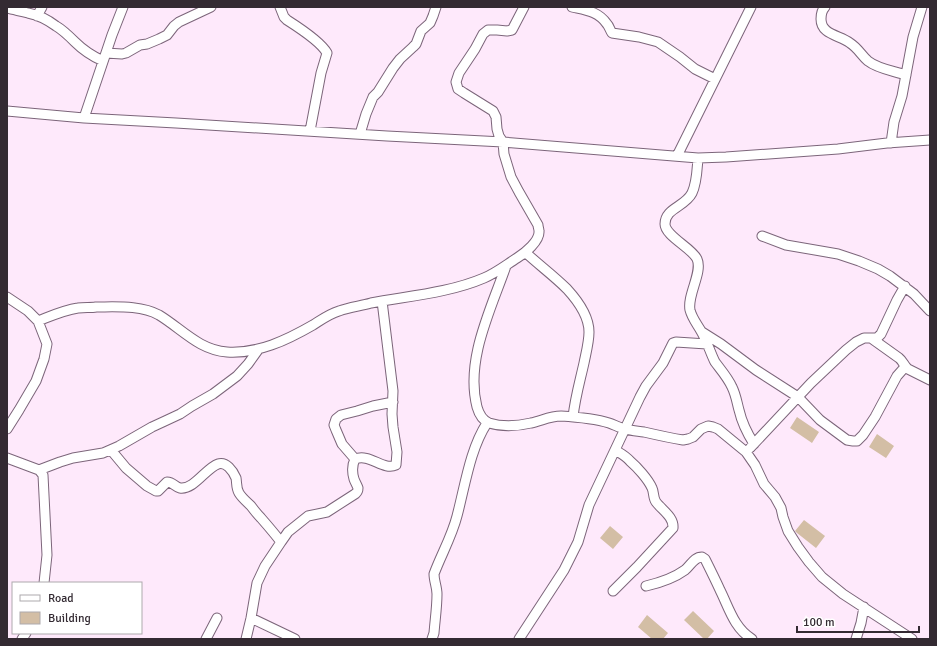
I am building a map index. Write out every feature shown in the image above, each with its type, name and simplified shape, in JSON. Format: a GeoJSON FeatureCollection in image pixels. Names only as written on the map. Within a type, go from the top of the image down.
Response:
{"type":"FeatureCollection","features":[{"type":"Feature","properties":{"kind":"street"},"geometry":{"type":"LineString","coordinates":[[37,16],[42,7]]}},
{"type":"Feature","properties":{"kind":"street"},"geometry":{"type":"LineString","coordinates":[[84,118],[104,57],[123,7]]}},
{"type":"Feature","properties":{"kind":"street"},"geometry":{"type":"LineString","coordinates":[[7,8],[28,12],[37,16],[56,26],[67,34],[85,51],[104,57],[126,53],[140,45],[160,39],[167,35],[179,22],[211,7]]}},
{"type":"Feature","properties":{"kind":"street"},"geometry":{"type":"LineString","coordinates":[[280,7],[284,17],[287,20],[315,40],[327,53],[321,74],[310,131]]}},
{"type":"Feature","properties":{"kind":"street"},"geometry":{"type":"LineString","coordinates":[[360,134],[373,97],[400,59],[416,44],[421,31],[430,23],[436,7]]}},
{"type":"Feature","properties":{"kind":"street"},"geometry":{"type":"LineString","coordinates":[[38,321],[57,313],[79,308],[114,307],[140,309],[151,311],[160,316],[191,338],[207,347],[227,352],[250,351],[258,350],[298,334],[325,317],[339,311],[472,283],[485,278],[506,266],[526,252],[538,238],[540,231],[511,177],[497,129],[496,117],[493,111],[458,89],[456,82],[459,73],[483,34],[488,30],[512,30],[524,7]]}},
{"type":"Feature","properties":{"kind":"street"},"geometry":{"type":"LineString","coordinates":[[572,7],[590,10],[597,13],[608,25],[612,33],[639,37],[658,42],[695,68],[715,79]]}},
{"type":"Feature","properties":{"kind":"street"},"geometry":{"type":"LineString","coordinates":[[677,156],[751,7]]}},
{"type":"Feature","properties":{"kind":"street"},"geometry":{"type":"LineString","coordinates":[[825,7],[822,10],[821,20],[823,27],[827,31],[850,42],[858,48],[868,61],[906,75]]}},
{"type":"Feature","properties":{"kind":"street"},"geometry":{"type":"LineString","coordinates":[[891,143],[894,122],[902,96],[913,37],[922,7]]}},
{"type":"Feature","properties":{"kind":"street"},"geometry":{"type":"LineString","coordinates":[[7,111],[84,118],[176,122],[502,142],[698,158],[838,149],[930,140]]}},
{"type":"Feature","properties":{"kind":"street"},"geometry":{"type":"LineString","coordinates":[[698,158],[696,179],[691,195],[684,203],[670,212],[666,217],[665,226],[668,232],[698,260],[697,278],[690,299],[692,316],[702,332],[715,361],[733,389],[743,423],[754,444]]}},
{"type":"Feature","properties":{"kind":"street"},"geometry":{"type":"LineString","coordinates":[[762,236],[786,245],[831,253],[859,261],[878,269],[905,286],[930,311]]}},
{"type":"Feature","properties":{"kind":"street"},"geometry":{"type":"LineString","coordinates":[[526,252],[567,289],[577,301],[586,316],[589,331],[588,345],[576,394],[573,417]]}},
{"type":"Feature","properties":{"kind":"street"},"geometry":{"type":"LineString","coordinates":[[506,266],[484,326],[477,353],[474,375],[475,399],[482,419],[495,425],[508,426],[532,423],[558,416],[588,418],[625,429],[683,440],[693,437],[701,429],[708,426],[718,429],[746,452],[755,465],[764,484],[775,497],[781,508],[788,531],[808,562],[822,577],[843,594],[912,639]]}},
{"type":"Feature","properties":{"kind":"street"},"geometry":{"type":"LineString","coordinates":[[746,452],[811,383],[856,342],[864,338],[877,338],[881,334],[905,286]]}},
{"type":"Feature","properties":{"kind":"street"},"geometry":{"type":"LineString","coordinates":[[7,297],[28,311],[38,321],[46,344],[44,359],[36,381],[7,429]]}},
{"type":"Feature","properties":{"kind":"street"},"geometry":{"type":"LineString","coordinates":[[355,459],[358,457],[368,458],[386,466],[396,465],[397,452],[392,414],[392,376],[382,301]]}},
{"type":"Feature","properties":{"kind":"street"},"geometry":{"type":"LineString","coordinates":[[702,332],[798,397],[820,420],[847,440],[852,441],[857,441],[863,435],[875,417],[897,376],[905,367]]}},
{"type":"Feature","properties":{"kind":"street"},"geometry":{"type":"LineString","coordinates":[[871,338],[903,361],[905,367],[930,380]]}},
{"type":"Feature","properties":{"kind":"street"},"geometry":{"type":"LineString","coordinates":[[519,639],[564,570],[578,542],[589,505],[646,386],[663,363],[674,343],[707,344]]}},
{"type":"Feature","properties":{"kind":"street"},"geometry":{"type":"LineString","coordinates":[[39,470],[73,458],[103,454],[135,438],[152,427],[180,414],[213,394],[237,376],[258,350]]}},
{"type":"Feature","properties":{"kind":"street"},"geometry":{"type":"LineString","coordinates":[[355,459],[342,444],[334,425],[336,418],[341,415],[372,406],[393,402]]}},
{"type":"Feature","properties":{"kind":"street"},"geometry":{"type":"LineString","coordinates":[[432,639],[434,633],[437,594],[434,574],[457,516],[470,462],[487,422]]}},
{"type":"Feature","properties":{"kind":"street"},"geometry":{"type":"LineString","coordinates":[[111,450],[126,468],[147,486],[156,491],[158,491],[167,482],[170,482],[180,488],[188,487],[210,468],[219,463],[227,465],[236,478],[237,488],[240,494],[281,542]]}},
{"type":"Feature","properties":{"kind":"street"},"geometry":{"type":"LineString","coordinates":[[613,591],[673,528],[673,523],[670,517],[654,499],[652,488],[644,477],[630,461],[615,450]]}},
{"type":"Feature","properties":{"kind":"street"},"geometry":{"type":"LineString","coordinates":[[7,458],[39,470],[43,475],[48,555],[44,582]]}},
{"type":"Feature","properties":{"kind":"street"},"geometry":{"type":"LineString","coordinates":[[246,639],[257,583],[265,566],[288,532],[308,516],[327,512],[358,491],[354,477],[353,463],[355,459]]}},
{"type":"Feature","properties":{"kind":"street"},"geometry":{"type":"LineString","coordinates":[[646,586],[679,574],[696,558],[702,557],[705,559],[715,578],[737,626],[742,632],[752,639]]}},
{"type":"Feature","properties":{"kind":"street"},"geometry":{"type":"LineString","coordinates":[[856,639],[864,607]]}},
{"type":"Feature","properties":{"kind":"street"},"geometry":{"type":"LineString","coordinates":[[206,639],[217,618]]}},
{"type":"Feature","properties":{"kind":"street"},"geometry":{"type":"LineString","coordinates":[[251,618],[295,639]]}},
{"type":"Feature","properties":{"kind":"building"},"geometry":{"type":"Polygon","coordinates":[[[797,417],[819,432],[812,443],[790,428],[797,417]]]}},
{"type":"Feature","properties":{"kind":"building"},"geometry":{"type":"Polygon","coordinates":[[[877,434],[894,446],[886,458],[869,447],[877,434]]]}},
{"type":"Feature","properties":{"kind":"building"},"geometry":{"type":"Polygon","coordinates":[[[804,520],[825,536],[816,548],[795,531],[804,520]]]}},
{"type":"Feature","properties":{"kind":"building"},"geometry":{"type":"Polygon","coordinates":[[[610,526],[623,537],[613,549],[600,538],[610,526]]]}},
{"type":"Feature","properties":{"kind":"building"},"geometry":{"type":"Polygon","coordinates":[[[693,611],[714,631],[707,639],[704,639],[684,620],[693,611]]]}},
{"type":"Feature","properties":{"kind":"building"},"geometry":{"type":"Polygon","coordinates":[[[647,615],[668,633],[663,639],[652,639],[638,627],[647,615]]]}}]}
